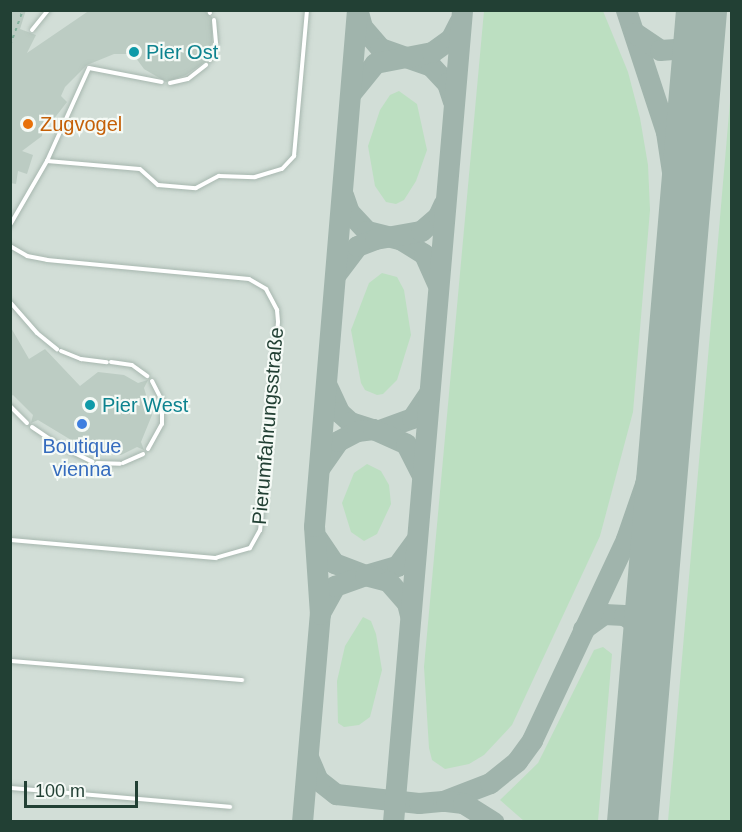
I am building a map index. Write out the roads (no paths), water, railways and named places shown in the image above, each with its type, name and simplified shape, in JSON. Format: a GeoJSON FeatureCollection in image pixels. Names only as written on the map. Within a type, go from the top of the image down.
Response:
{"type":"FeatureCollection","features":[{"type":"Feature","properties":{"kind":"lane"},"geometry":{"type":"LineString","coordinates":[[32,30],[48,10]]}},
{"type":"Feature","properties":{"kind":"lane"},"geometry":{"type":"LineString","coordinates":[[47,161],[140,169],[158,185],[196,188],[219,176],[255,177],[282,169],[294,156],[307,10]]}},
{"type":"Feature","properties":{"kind":"lane"},"geometry":{"type":"LineString","coordinates":[[210,60],[216,43],[214,20]]}},
{"type":"Feature","properties":{"kind":"lane"},"geometry":{"type":"LineString","coordinates":[[170,83],[188,80],[206,65]]}},
{"type":"Feature","properties":{"kind":"lane"},"geometry":{"type":"LineString","coordinates":[[10,225],[47,161],[89,68],[162,82]]}},
{"type":"Feature","properties":{"kind":"lane","name":"Pierumfahrungsstraße"},"geometry":{"type":"LineString","coordinates":[[10,246],[27,256],[47,260],[249,279],[266,289],[277,310],[278,322],[260,530],[250,548],[216,558],[10,540]]}},
{"type":"Feature","properties":{"kind":"lane"},"geometry":{"type":"LineString","coordinates":[[11,305],[59,350],[81,359],[132,365],[147,376]]}},
{"type":"Feature","properties":{"kind":"lane"},"geometry":{"type":"LineString","coordinates":[[148,449],[158,434],[162,402],[152,381]]}},
{"type":"Feature","properties":{"kind":"lane"},"geometry":{"type":"LineString","coordinates":[[10,406],[27,423]]}},
{"type":"Feature","properties":{"kind":"lane"},"geometry":{"type":"LineString","coordinates":[[33,427],[60,446],[95,462],[122,464],[143,454]]}},
{"type":"Feature","properties":{"kind":"lane"},"geometry":{"type":"LineString","coordinates":[[10,661],[242,680]]}},
{"type":"Feature","properties":{"kind":"lane"},"geometry":{"type":"LineString","coordinates":[[10,788],[230,807]]}},
{"type":"Feature","properties":{"kind":"place","name":"Pier Ost"},"geometry":{"type":"Point","coordinates":[134,52]}},
{"type":"Feature","properties":{"kind":"place","name":"Zugvogel"},"geometry":{"type":"Point","coordinates":[28,124]}},
{"type":"Feature","properties":{"kind":"place","name":"Pier West"},"geometry":{"type":"Point","coordinates":[90,405]}},
{"type":"Feature","properties":{"kind":"place","name":"Boutique vienna"},"geometry":{"type":"Point","coordinates":[82,424]}}]}
